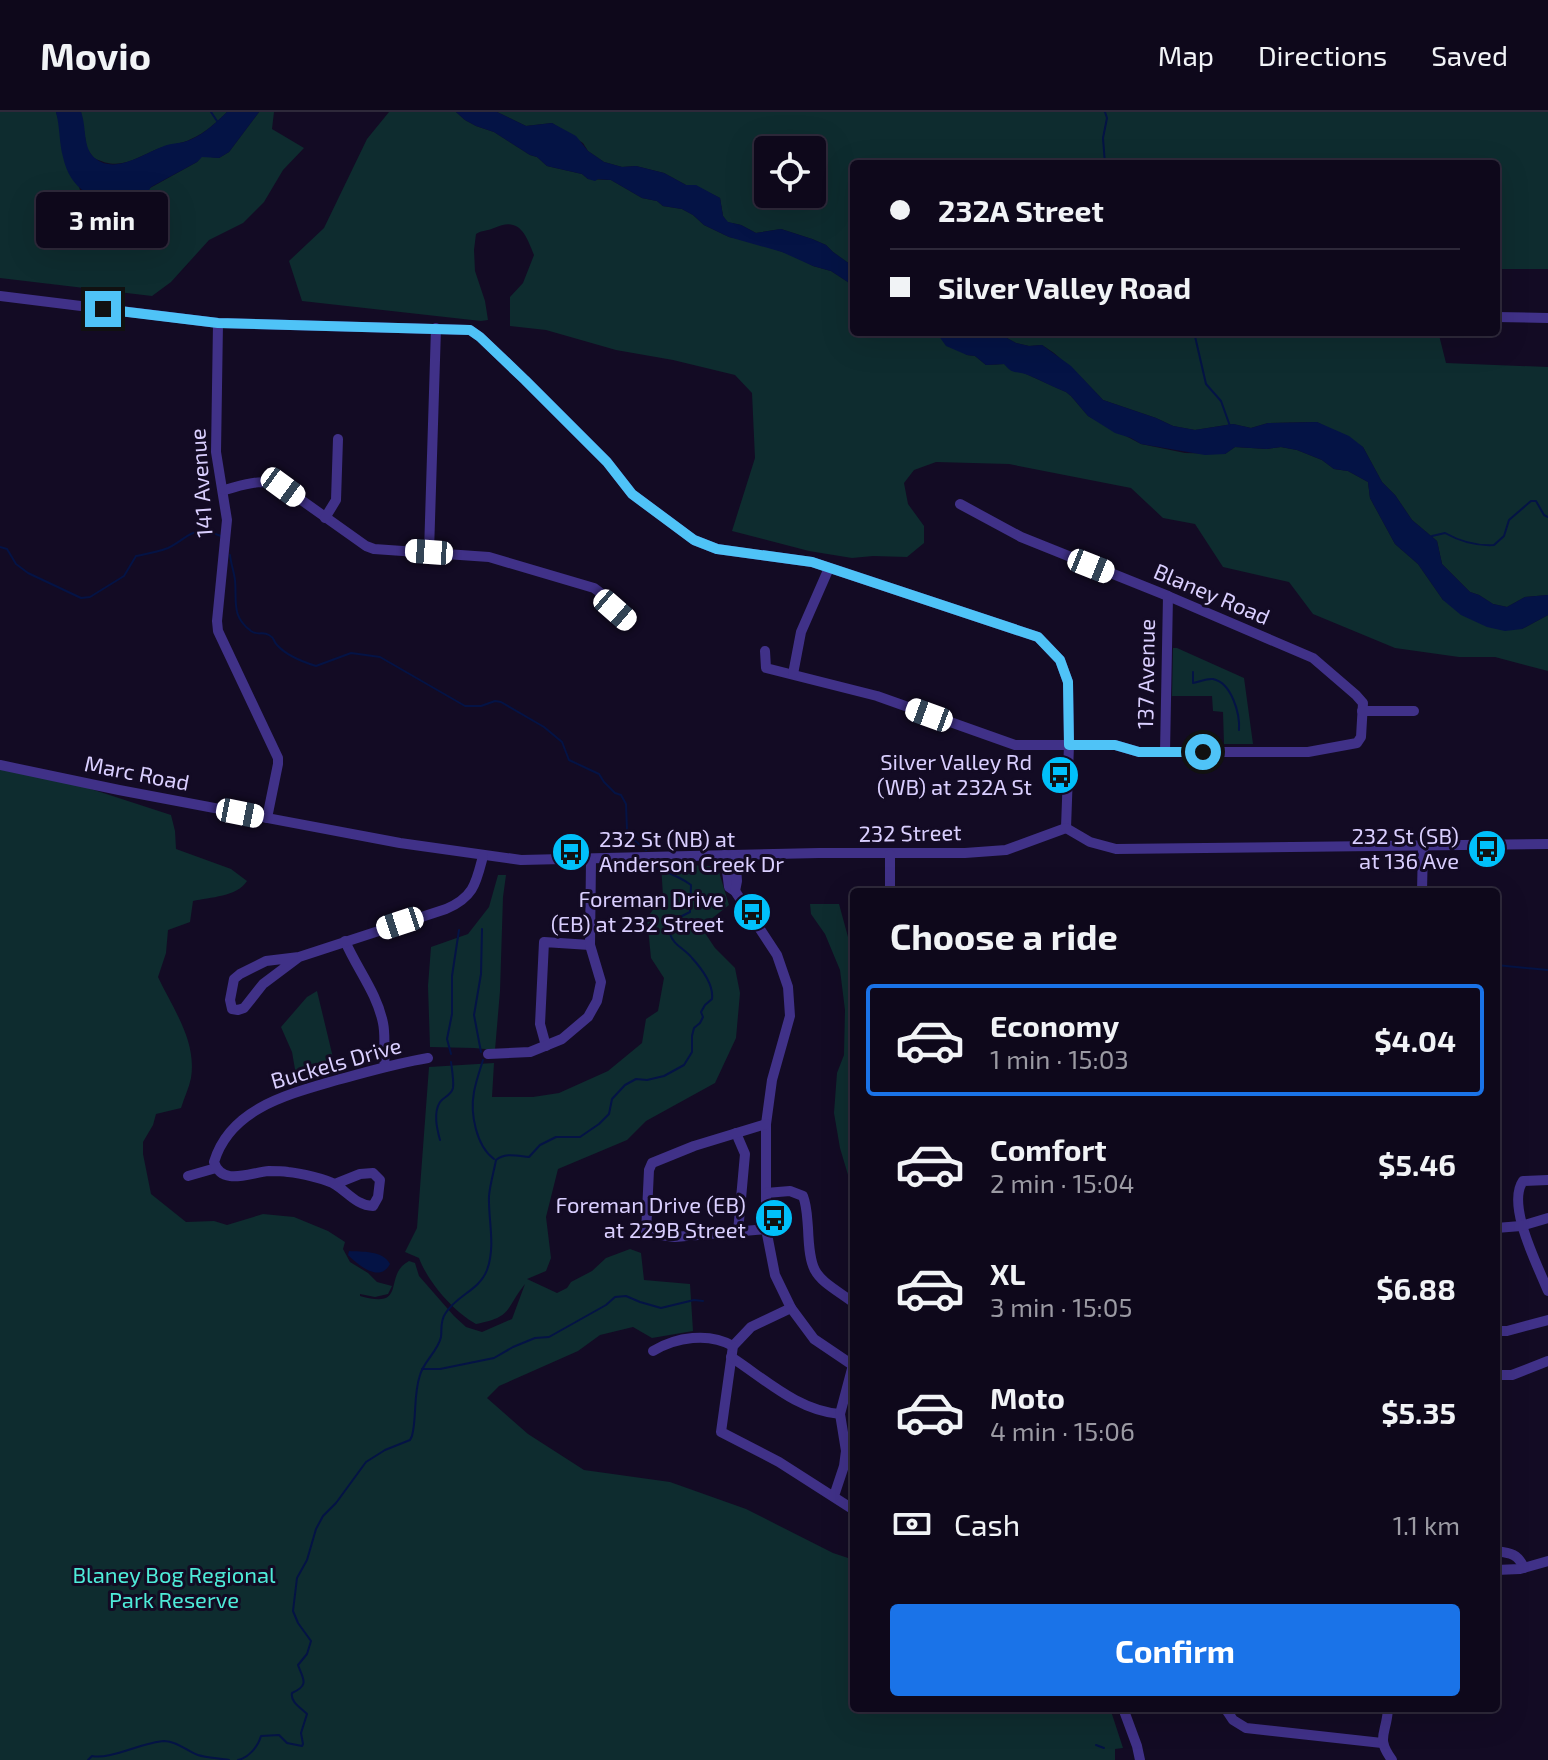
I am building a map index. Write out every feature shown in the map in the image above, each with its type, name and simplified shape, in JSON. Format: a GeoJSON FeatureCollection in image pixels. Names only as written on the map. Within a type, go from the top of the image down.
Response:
{"type":"FeatureCollection","features":[{"type":"Feature","properties":{"kind":"street"},"geometry":{"type":"LineString","coordinates":[[0,296],[218,323],[466,329],[480,337],[607,462],[632,494],[694,540],[717,549],[812,562],[1038,637],[1060,660],[1068,682],[1066,828],[1090,842],[1116,849],[1548,844]]}},
{"type":"Feature","properties":{"kind":"street"},"geometry":{"type":"LineString","coordinates":[[1500,317],[1548,318]]}},
{"type":"Feature","properties":{"kind":"street","name":"141 Avenue"},"geometry":{"type":"LineString","coordinates":[[218,323],[216,452],[224,490],[227,527],[217,621],[218,631],[278,758],[267,818]]}},
{"type":"Feature","properties":{"kind":"street"},"geometry":{"type":"LineString","coordinates":[[429,552],[436,328]]}},
{"type":"Feature","properties":{"kind":"street"},"geometry":{"type":"LineString","coordinates":[[325,518],[336,500],[338,439]]}},
{"type":"Feature","properties":{"kind":"street"},"geometry":{"type":"LineString","coordinates":[[224,490],[264,481],[274,483],[366,546],[497,559],[586,585],[600,592],[629,622]]}},
{"type":"Feature","properties":{"kind":"street","name":"Blaney Road"},"geometry":{"type":"LineString","coordinates":[[960,504],[1021,537],[1313,658],[1356,695],[1363,703],[1362,711]]}},
{"type":"Feature","properties":{"kind":"street"},"geometry":{"type":"LineString","coordinates":[[793,674],[801,632],[829,568]]}},
{"type":"Feature","properties":{"kind":"street","name":"137 Avenue"},"geometry":{"type":"LineString","coordinates":[[1165,752],[1168,596]]}},
{"type":"Feature","properties":{"kind":"street"},"geometry":{"type":"LineString","coordinates":[[765,651],[766,668],[877,696],[1015,745],[1115,745],[1135,752],[1308,752],[1357,743],[1361,737],[1362,711],[1414,711]]}},
{"type":"Feature","properties":{"kind":"street","name":"Marc Road"},"geometry":{"type":"LineString","coordinates":[[0,765],[267,818]]}},
{"type":"Feature","properties":{"kind":"street","name":"232 Street"},"geometry":{"type":"LineString","coordinates":[[267,818],[521,860],[1006,850],[1066,828]]}},
{"type":"Feature","properties":{"kind":"street"},"geometry":{"type":"LineString","coordinates":[[1422,888],[1423,845]]}},
{"type":"Feature","properties":{"kind":"street"},"geometry":{"type":"LineString","coordinates":[[890,854],[890,888]]}},
{"type":"Feature","properties":{"kind":"street"},"geometry":{"type":"LineString","coordinates":[[730,855],[729,887],[735,891],[777,955],[788,987],[790,1016],[772,1080],[766,1124],[766,1229],[775,1275],[791,1308],[814,1339],[850,1363]]}},
{"type":"Feature","properties":{"kind":"street"},"geometry":{"type":"LineString","coordinates":[[299,957],[263,984],[244,1008],[232,1009],[230,1000],[236,977],[266,961],[299,957],[462,901],[474,887],[483,856]]}},
{"type":"Feature","properties":{"kind":"street"},"geometry":{"type":"LineString","coordinates":[[488,1054],[530,1052],[562,1039],[588,1017],[597,1001],[601,982],[590,945],[591,860]]}},
{"type":"Feature","properties":{"kind":"street"},"geometry":{"type":"LineString","coordinates":[[345,941],[380,1012],[385,1067]]}},
{"type":"Feature","properties":{"kind":"street"},"geometry":{"type":"LineString","coordinates":[[546,1046],[540,1024],[544,942],[590,945]]}},
{"type":"Feature","properties":{"kind":"street","name":"Buckels Drive"},"geometry":{"type":"LineString","coordinates":[[216,1168],[214,1162],[221,1142],[245,1118],[267,1103],[385,1067],[428,1058]]}},
{"type":"Feature","properties":{"kind":"street"},"geometry":{"type":"LineString","coordinates":[[766,1124],[694,1146],[652,1163],[646,1233],[675,1237],[766,1229]]}},
{"type":"Feature","properties":{"kind":"street"},"geometry":{"type":"LineString","coordinates":[[736,1133],[745,1154],[738,1232]]}},
{"type":"Feature","properties":{"kind":"street"},"geometry":{"type":"LineString","coordinates":[[188,1176],[216,1168],[232,1177],[282,1171],[335,1184]]}},
{"type":"Feature","properties":{"kind":"street"},"geometry":{"type":"LineString","coordinates":[[1548,1180],[1528,1179],[1518,1189],[1521,1226],[1548,1291]]}},
{"type":"Feature","properties":{"kind":"street"},"geometry":{"type":"LineString","coordinates":[[766,1193],[790,1191],[803,1196],[807,1211],[809,1257],[815,1273],[850,1300]]}},
{"type":"Feature","properties":{"kind":"street"},"geometry":{"type":"LineString","coordinates":[[1500,1228],[1521,1226],[1548,1218]]}},
{"type":"Feature","properties":{"kind":"street"},"geometry":{"type":"LineString","coordinates":[[791,1308],[751,1327],[732,1352],[721,1432],[779,1462],[850,1508]]}},
{"type":"Feature","properties":{"kind":"street"},"geometry":{"type":"LineString","coordinates":[[1500,1331],[1548,1320]]}},
{"type":"Feature","properties":{"kind":"street"},"geometry":{"type":"LineString","coordinates":[[653,1351],[673,1342],[712,1338],[776,1389],[807,1405],[840,1414]]}},
{"type":"Feature","properties":{"kind":"street"},"geometry":{"type":"LineString","coordinates":[[1500,1375],[1512,1375],[1548,1361]]}},
{"type":"Feature","properties":{"kind":"street"},"geometry":{"type":"LineString","coordinates":[[834,1496],[844,1466],[846,1451],[840,1414],[850,1380]]}},
{"type":"Feature","properties":{"kind":"street"},"geometry":{"type":"LineString","coordinates":[[1500,1552],[1515,1555],[1524,1568]]}},
{"type":"Feature","properties":{"kind":"street"},"geometry":{"type":"LineString","coordinates":[[1500,1570],[1524,1568],[1548,1561]]}},
{"type":"Feature","properties":{"kind":"street"},"geometry":{"type":"LineString","coordinates":[[1124,1712],[1140,1760]]}},
{"type":"Feature","properties":{"kind":"street"},"geometry":{"type":"LineString","coordinates":[[1228,1712],[1233,1720],[1246,1728],[1382,1743]]}},
{"type":"Feature","properties":{"kind":"street"},"geometry":{"type":"LineString","coordinates":[[1387,1712],[1382,1743],[1392,1760]]}},
{"type":"Feature","properties":{"kind":"green space"},"geometry":{"type":"Polygon","coordinates":[[[0,112],[56,112],[80,190],[111,202],[150,188],[197,162],[202,156],[219,158],[229,152],[259,112],[274,112],[272,129],[304,148],[283,170],[264,202],[243,223],[209,240],[171,282],[152,296],[0,278],[0,112]]]}},
{"type":"Feature","properties":{"kind":"green space"},"geometry":{"type":"Polygon","coordinates":[[[81,112],[227,112],[187,141],[160,148],[128,162],[112,164],[94,158],[87,149],[81,112]]]}},
{"type":"Feature","properties":{"kind":"green space"},"geometry":{"type":"Polygon","coordinates":[[[389,112],[456,112],[465,120],[494,132],[537,157],[547,166],[582,174],[588,179],[611,180],[642,198],[682,209],[704,225],[729,237],[754,242],[831,271],[850,283],[850,336],[940,336],[986,365],[1004,364],[1066,392],[1088,416],[1141,444],[1185,453],[1225,454],[1235,447],[1281,447],[1322,460],[1334,469],[1348,471],[1368,482],[1370,498],[1395,544],[1418,564],[1443,600],[1522,629],[1548,615],[1548,671],[1495,657],[1459,657],[1395,648],[1313,614],[1289,582],[1223,567],[1195,524],[1163,518],[1131,488],[1009,464],[936,462],[914,470],[904,483],[908,504],[924,526],[924,543],[907,557],[852,558],[809,551],[732,531],[755,458],[752,393],[735,375],[616,350],[546,330],[510,326],[510,297],[523,283],[534,255],[524,234],[516,226],[503,225],[476,234],[475,271],[488,320],[302,301],[289,261],[324,228],[367,139],[389,112]]]}},
{"type":"Feature","properties":{"kind":"green space"},"geometry":{"type":"Polygon","coordinates":[[[497,112],[1548,112],[1548,269],[1500,269],[1500,160],[850,160],[850,264],[826,245],[812,239],[781,229],[756,233],[727,222],[720,198],[664,173],[604,162],[588,151],[583,143],[552,123],[526,126],[497,112]]]}},
{"type":"Feature","properties":{"kind":"green space"},"geometry":{"type":"Polygon","coordinates":[[[1003,336],[1439,336],[1446,363],[1548,367],[1548,595],[1525,597],[1507,607],[1493,604],[1470,592],[1442,564],[1437,541],[1412,520],[1382,482],[1363,447],[1317,422],[1268,423],[1251,428],[1233,424],[1195,430],[1173,426],[1103,400],[1042,345],[1016,343],[1003,336]]]}},
{"type":"Feature","properties":{"kind":"green space"},"geometry":{"type":"Polygon","coordinates":[[[1173,648],[1244,678],[1253,744],[1224,744],[1223,712],[1213,711],[1212,696],[1172,696],[1173,648]]]}},
{"type":"Feature","properties":{"kind":"green space","name":"Blaney Bog Regional Park Reserve"},"geometry":{"type":"Polygon","coordinates":[[[0,765],[51,776],[171,815],[176,849],[231,869],[247,881],[230,893],[193,901],[190,922],[168,930],[166,953],[158,977],[187,1038],[192,1064],[190,1082],[181,1108],[156,1114],[143,1142],[151,1194],[186,1222],[214,1221],[227,1225],[263,1214],[294,1217],[328,1231],[345,1242],[343,1249],[350,1262],[377,1282],[392,1286],[388,1294],[360,1296],[375,1299],[390,1295],[401,1267],[409,1261],[415,1263],[419,1276],[454,1316],[466,1327],[482,1332],[512,1319],[525,1284],[507,1311],[476,1324],[442,1295],[419,1258],[405,1252],[417,1228],[429,1067],[494,1063],[492,1097],[533,1097],[559,1093],[608,1071],[642,1043],[646,1019],[658,1011],[664,978],[651,958],[647,918],[663,896],[661,864],[710,866],[719,872],[729,905],[701,927],[715,948],[735,968],[740,993],[736,1038],[715,1083],[646,1121],[627,1140],[558,1169],[546,1217],[551,1258],[546,1271],[527,1279],[557,1293],[592,1271],[606,1258],[630,1249],[641,1253],[644,1280],[690,1284],[693,1331],[652,1338],[633,1327],[600,1335],[578,1351],[499,1386],[487,1398],[528,1434],[584,1470],[670,1482],[746,1509],[850,1559],[850,1712],[1111,1712],[1123,1748],[1115,1749],[1115,1760],[0,1760],[0,765]]]}},
{"type":"Feature","properties":{"kind":"green space"},"geometry":{"type":"Polygon","coordinates":[[[498,875],[506,875],[495,1050],[430,1047],[428,986],[431,947],[468,934],[489,907],[498,875]]]}},
{"type":"Feature","properties":{"kind":"green space"},"geometry":{"type":"Polygon","coordinates":[[[810,904],[839,904],[850,944],[850,1182],[834,1113],[837,1073],[844,1055],[845,1010],[840,970],[825,934],[811,914],[810,904]]]}},
{"type":"Feature","properties":{"kind":"green space"},"geometry":{"type":"Polygon","coordinates":[[[317,991],[335,1066],[296,1075],[292,1052],[281,1027],[307,997],[317,991]]]}},
{"type":"Feature","properties":{"kind":"shaded area"},"geometry":{"type":"Polygon","coordinates":[[[56,112],[81,112],[92,155],[104,163],[113,164],[189,140],[227,112],[259,112],[229,152],[219,158],[202,157],[151,187],[143,200],[116,202],[92,196],[74,182],[63,157],[56,112]]]}},
{"type":"Feature","properties":{"kind":"shaded area"},"geometry":{"type":"Polygon","coordinates":[[[456,112],[497,112],[526,126],[552,123],[576,136],[588,151],[604,162],[664,173],[720,198],[723,216],[728,222],[756,233],[781,229],[826,245],[850,264],[850,283],[831,271],[782,252],[729,237],[704,225],[682,209],[642,198],[611,180],[595,181],[582,174],[547,166],[494,132],[465,120],[456,112]]]}},
{"type":"Feature","properties":{"kind":"shaded area"},"geometry":{"type":"Polygon","coordinates":[[[939,336],[1003,336],[1016,343],[1042,345],[1071,366],[1103,400],[1173,426],[1195,430],[1233,424],[1251,428],[1268,423],[1317,422],[1349,436],[1363,447],[1382,482],[1412,520],[1437,541],[1442,564],[1470,592],[1493,604],[1507,607],[1525,597],[1548,595],[1548,615],[1522,629],[1505,631],[1461,615],[1443,600],[1418,564],[1395,544],[1370,498],[1368,482],[1348,471],[1334,469],[1322,460],[1281,447],[1235,447],[1225,454],[1205,455],[1141,444],[1115,433],[1088,416],[1066,392],[1013,371],[1004,364],[986,365],[975,356],[946,346],[939,336]]]}},
{"type":"Feature","properties":{"kind":"shaded area"},"geometry":{"type":"Polygon","coordinates":[[[349,1251],[377,1254],[390,1264],[381,1272],[369,1271],[348,1255],[349,1251]]]}},
{"type":"Feature","properties":{"kind":"waterway"},"geometry":{"type":"LineString","coordinates":[[211,112],[217,121]]}},
{"type":"Feature","properties":{"kind":"waterway"},"geometry":{"type":"LineString","coordinates":[[1105,112],[1105,160]]}},
{"type":"Feature","properties":{"kind":"waterway"},"geometry":{"type":"LineString","coordinates":[[1195,336],[1206,384],[1221,401],[1230,426]]}},
{"type":"Feature","properties":{"kind":"waterway"},"geometry":{"type":"LineString","coordinates":[[1432,536],[1445,533],[1469,543],[1494,545],[1504,536],[1509,520],[1531,501],[1536,501],[1548,517]]}},
{"type":"Feature","properties":{"kind":"waterway"},"geometry":{"type":"LineString","coordinates":[[0,547],[7,549],[16,564],[28,573],[81,598],[90,597],[124,576],[136,556],[168,548],[197,532],[221,536]]}},
{"type":"Feature","properties":{"kind":"waterway"},"geometry":{"type":"LineString","coordinates":[[230,555],[238,614],[251,631],[269,635],[285,652],[316,666],[351,653],[380,657],[465,706],[501,702],[544,727],[562,742],[569,760],[599,774],[615,793],[621,795],[626,804],[627,830],[646,850]]}},
{"type":"Feature","properties":{"kind":"waterway"},"geometry":{"type":"LineString","coordinates":[[1193,672],[1193,683],[1213,679],[1225,686],[1236,708],[1239,730]]}},
{"type":"Feature","properties":{"kind":"waterway"},"geometry":{"type":"LineString","coordinates":[[238,1760],[252,1751],[261,1736],[279,1735],[287,1743],[303,1744],[301,1733],[307,1714],[294,1702],[292,1693],[303,1684],[298,1665],[307,1654],[311,1641],[293,1611],[297,1578],[323,1516],[366,1462],[410,1440],[412,1436],[418,1383],[441,1337],[443,1317],[455,1302],[479,1283],[490,1261],[489,1196],[496,1160],[507,1155],[529,1157],[540,1145],[556,1137],[580,1137],[609,1114],[612,1099],[625,1085],[636,1079],[664,1076],[684,1065],[692,1052],[694,1028],[703,1017],[701,1012],[705,1005],[712,999],[711,988],[700,967],[670,934],[680,917],[690,912],[691,885],[650,864]]}},
{"type":"Feature","properties":{"kind":"waterway"},"geometry":{"type":"LineString","coordinates":[[481,1052],[474,1015],[481,974],[482,929]]}},
{"type":"Feature","properties":{"kind":"waterway"},"geometry":{"type":"LineString","coordinates":[[451,1054],[447,1039],[459,930]]}},
{"type":"Feature","properties":{"kind":"waterway"},"geometry":{"type":"LineString","coordinates":[[1500,965],[1548,970]]}},
{"type":"Feature","properties":{"kind":"waterway"},"geometry":{"type":"LineString","coordinates":[[483,1060],[474,1092],[473,1110],[479,1138],[494,1159]]}},
{"type":"Feature","properties":{"kind":"waterway"},"geometry":{"type":"LineString","coordinates":[[440,1140],[437,1111],[440,1102],[453,1088],[451,1062]]}},
{"type":"Feature","properties":{"kind":"waterway"},"geometry":{"type":"LineString","coordinates":[[422,1369],[440,1369],[494,1358],[535,1338],[549,1337],[615,1297],[626,1296],[661,1308],[694,1300],[703,1301]]}},
{"type":"Feature","properties":{"kind":"waterway"},"geometry":{"type":"LineString","coordinates":[[88,1760],[92,1756],[99,1757],[164,1741],[178,1744],[198,1755],[229,1760]]}},
{"type":"Feature","properties":{"kind":"waterway"},"geometry":{"type":"LineString","coordinates":[[1096,1745],[1104,1748]]}},
{"type":"Feature","properties":{"kind":"place","name":"Silver Valley Rd (WB) at 232A St"},"geometry":{"type":"Point","coordinates":[1060,775]}},
{"type":"Feature","properties":{"kind":"place","name":"232 St (SB) at 136 Ave"},"geometry":{"type":"Point","coordinates":[1487,849]}},
{"type":"Feature","properties":{"kind":"place","name":"232 St (NB) at Anderson Creek Dr"},"geometry":{"type":"Point","coordinates":[571,852]}},
{"type":"Feature","properties":{"kind":"place","name":"Foreman Drive (EB) at 232 Street"},"geometry":{"type":"Point","coordinates":[752,912]}},
{"type":"Feature","properties":{"kind":"place","name":"Foreman Drive (EB) at 229B Street"},"geometry":{"type":"Point","coordinates":[774,1218]}},
{"type":"Feature","properties":{"kind":"route"},"geometry":{"type":"LineString","coordinates":[[103,309],[218,323],[470,330],[607,462],[632,494],[694,540],[717,549],[812,562],[1038,637],[1060,660],[1068,682],[1069,745],[1115,745],[1135,752],[1203,752]]}}]}
